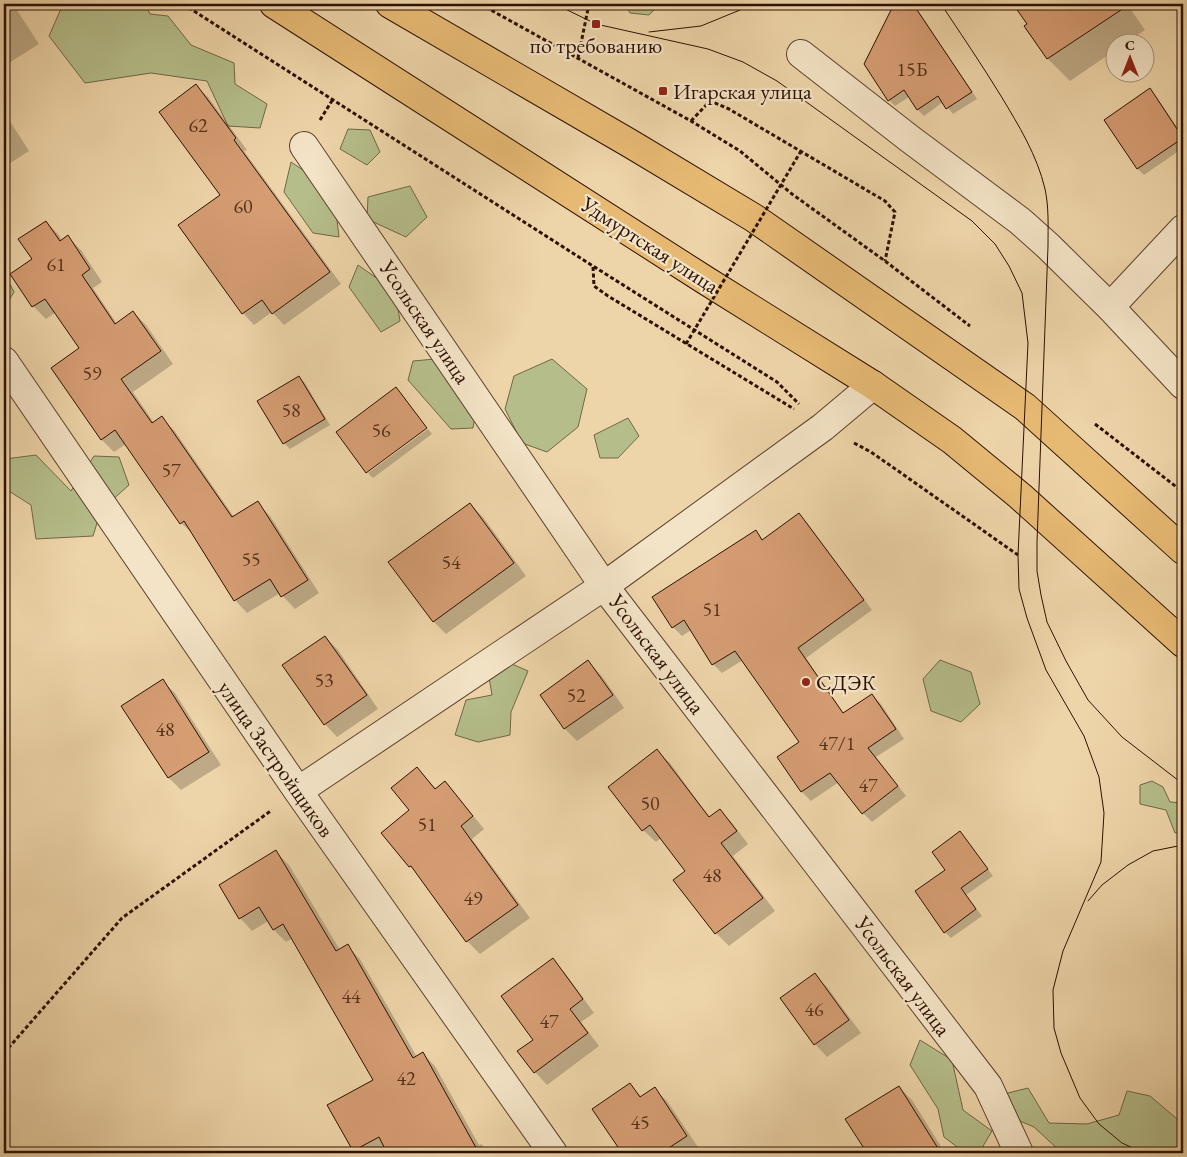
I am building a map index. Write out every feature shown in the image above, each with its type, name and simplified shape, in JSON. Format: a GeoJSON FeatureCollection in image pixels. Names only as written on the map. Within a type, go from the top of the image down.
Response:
{"type":"FeatureCollection","features":[{"type":"Feature","properties":{"kind":"main road","name":"Удмуртская улица"},"geometry":{"type":"LineString","coordinates":[[274,4],[697,275],[873,385],[952,440],[1020,496],[1183,643]]}},
{"type":"Feature","properties":{"kind":"main road"},"geometry":{"type":"LineString","coordinates":[[390,4],[754,218],[1025,407],[1183,550]]}},
{"type":"Feature","properties":{"kind":"street"},"geometry":{"type":"LineString","coordinates":[[801,54],[1020,221],[1110,307],[1183,385]]}},
{"type":"Feature","properties":{"kind":"street","name":"Усольская улица"},"geometry":{"type":"LineString","coordinates":[[304,146],[604,586],[988,1086],[1019,1153]]}},
{"type":"Feature","properties":{"kind":"street"},"geometry":{"type":"LineString","coordinates":[[1110,307],[1183,229]]}},
{"type":"Feature","properties":{"kind":"street","name":"улица Застройщиков"},"geometry":{"type":"LineString","coordinates":[[4,361],[298,791],[553,1153]]}},
{"type":"Feature","properties":{"kind":"street"},"geometry":{"type":"LineString","coordinates":[[298,791],[604,586],[823,427],[873,385]]}},
{"type":"Feature","properties":{"kind":"path"},"geometry":{"type":"LineString","coordinates":[[183,4],[777,382],[823,427]]}},
{"type":"Feature","properties":{"kind":"path"},"geometry":{"type":"LineString","coordinates":[[578,58],[590,4]]}},
{"type":"Feature","properties":{"kind":"path"},"geometry":{"type":"LineString","coordinates":[[691,121],[710,101],[729,108],[885,202],[895,212],[885,260]]}},
{"type":"Feature","properties":{"kind":"path"},"geometry":{"type":"LineString","coordinates":[[686,344],[801,151]]}},
{"type":"Feature","properties":{"kind":"path"},"geometry":{"type":"LineString","coordinates":[[594,266],[594,286],[608,296],[823,427],[872,452],[1018,555]]}},
{"type":"Feature","properties":{"kind":"path"},"geometry":{"type":"LineString","coordinates":[[4,1053],[122,918],[298,791]]}},
{"type":"Feature","properties":{"kind":"green space"},"geometry":{"type":"Polygon","coordinates":[[[63,4],[145,4],[150,14],[168,16],[191,45],[234,63],[235,84],[267,104],[260,128],[228,126],[207,81],[151,73],[85,83],[49,36],[63,4]]]}},
{"type":"Feature","properties":{"kind":"green space"},"geometry":{"type":"Polygon","coordinates":[[[625,4],[660,4],[649,15],[630,13],[625,4]]]}},
{"type":"Feature","properties":{"kind":"green space"},"geometry":{"type":"Polygon","coordinates":[[[348,129],[370,130],[380,152],[367,165],[340,149],[348,129]]]}},
{"type":"Feature","properties":{"kind":"green space"},"geometry":{"type":"Polygon","coordinates":[[[291,162],[312,176],[335,203],[339,237],[313,233],[284,192],[291,162]]]}},
{"type":"Feature","properties":{"kind":"green space"},"geometry":{"type":"Polygon","coordinates":[[[410,186],[427,217],[406,237],[367,219],[368,197],[410,186]]]}},
{"type":"Feature","properties":{"kind":"green space"},"geometry":{"type":"Polygon","coordinates":[[[358,265],[395,291],[400,321],[381,332],[349,287],[358,265]]]}},
{"type":"Feature","properties":{"kind":"green space"},"geometry":{"type":"Polygon","coordinates":[[[4,273],[14,292],[4,308],[4,273]]]}},
{"type":"Feature","properties":{"kind":"green space"},"geometry":{"type":"Polygon","coordinates":[[[435,359],[476,410],[473,428],[451,429],[408,380],[413,361],[435,359]]]}},
{"type":"Feature","properties":{"kind":"green space"},"geometry":{"type":"Polygon","coordinates":[[[552,359],[587,389],[578,427],[547,452],[522,443],[505,409],[514,376],[552,359]]]}},
{"type":"Feature","properties":{"kind":"green space"},"geometry":{"type":"Polygon","coordinates":[[[628,418],[639,436],[618,458],[600,458],[594,435],[628,418]]]}},
{"type":"Feature","properties":{"kind":"green space"},"geometry":{"type":"Polygon","coordinates":[[[36,455],[71,491],[94,456],[119,457],[129,485],[101,510],[93,536],[36,539],[31,505],[4,488],[4,466],[5,459],[36,455]]]}},
{"type":"Feature","properties":{"kind":"green space"},"geometry":{"type":"Polygon","coordinates":[[[940,660],[971,672],[980,704],[961,722],[931,711],[923,679],[940,660]]]}},
{"type":"Feature","properties":{"kind":"green space"},"geometry":{"type":"Polygon","coordinates":[[[505,661],[528,671],[511,712],[510,735],[478,742],[455,735],[466,700],[492,695],[489,677],[505,661]]]}},
{"type":"Feature","properties":{"kind":"green space"},"geometry":{"type":"Polygon","coordinates":[[[1152,781],[1163,787],[1170,802],[1183,803],[1183,832],[1175,833],[1166,810],[1140,804],[1140,785],[1152,781]]]}},
{"type":"Feature","properties":{"kind":"green space"},"geometry":{"type":"Polygon","coordinates":[[[920,1040],[952,1060],[963,1110],[992,1131],[979,1153],[965,1153],[944,1137],[938,1109],[910,1065],[920,1040]]]}},
{"type":"Feature","properties":{"kind":"green space"},"geometry":{"type":"Polygon","coordinates":[[[1028,1088],[1049,1123],[1087,1124],[1119,1115],[1127,1091],[1150,1096],[1183,1124],[1183,1153],[1062,1153],[1034,1127],[1010,1117],[1004,1094],[1028,1088]]]}},
{"type":"Feature","properties":{"kind":"building"},"geometry":{"type":"Polygon","coordinates":[[[894,4],[913,4],[972,92],[946,109],[938,96],[917,110],[904,90],[888,101],[864,64],[894,4]]]}},
{"type":"Feature","properties":{"kind":"building"},"geometry":{"type":"Polygon","coordinates":[[[1013,4],[1130,4],[1047,59],[1024,26],[1027,24],[1013,4]]]}},
{"type":"Feature","properties":{"kind":"building"},"geometry":{"type":"Polygon","coordinates":[[[196,84],[236,138],[234,140],[330,272],[272,314],[262,300],[242,314],[178,225],[220,195],[159,112],[196,84]]]}},
{"type":"Feature","properties":{"kind":"building"},"geometry":{"type":"Polygon","coordinates":[[[1150,88],[1183,138],[1137,169],[1104,120],[1150,88]]]}},
{"type":"Feature","properties":{"kind":"building"},"geometry":{"type":"Polygon","coordinates":[[[46,221],[60,241],[68,235],[90,269],[82,275],[115,324],[133,311],[161,351],[121,379],[152,423],[162,416],[232,517],[258,501],[308,580],[281,597],[270,579],[234,601],[184,521],[180,524],[115,430],[101,440],[51,368],[79,348],[45,299],[32,307],[10,274],[32,259],[18,239],[46,221]]]}},
{"type":"Feature","properties":{"kind":"building"},"geometry":{"type":"Polygon","coordinates":[[[299,376],[325,419],[283,444],[257,401],[299,376]]]}},
{"type":"Feature","properties":{"kind":"building"},"geometry":{"type":"Polygon","coordinates":[[[396,387],[427,428],[366,473],[336,432],[396,387]]]}},
{"type":"Feature","properties":{"kind":"building"},"geometry":{"type":"Polygon","coordinates":[[[470,503],[514,563],[433,622],[388,562],[470,503]]]}},
{"type":"Feature","properties":{"kind":"building"},"geometry":{"type":"Polygon","coordinates":[[[799,513],[864,600],[798,648],[843,713],[872,694],[896,729],[868,748],[898,786],[862,814],[830,773],[801,792],[777,757],[799,742],[735,651],[712,665],[684,620],[672,628],[652,597],[756,530],[762,540],[799,513]]]}},
{"type":"Feature","properties":{"kind":"building"},"geometry":{"type":"Polygon","coordinates":[[[325,636],[367,695],[324,725],[282,665],[325,636]]]}},
{"type":"Feature","properties":{"kind":"building"},"geometry":{"type":"Polygon","coordinates":[[[588,660],[613,695],[564,729],[540,695],[588,660]]]}},
{"type":"Feature","properties":{"kind":"building"},"geometry":{"type":"Polygon","coordinates":[[[163,679],[209,752],[168,778],[121,706],[163,679]]]}},
{"type":"Feature","properties":{"kind":"building"},"geometry":{"type":"Polygon","coordinates":[[[657,749],[709,817],[720,809],[737,831],[721,843],[763,898],[715,934],[673,880],[685,871],[650,825],[642,831],[608,787],[657,749]]]}},
{"type":"Feature","properties":{"kind":"building"},"geometry":{"type":"Polygon","coordinates":[[[417,767],[435,789],[445,781],[473,816],[461,826],[518,905],[466,942],[411,866],[409,867],[381,833],[409,810],[391,788],[417,767]]]}},
{"type":"Feature","properties":{"kind":"building"},"geometry":{"type":"Polygon","coordinates":[[[960,831],[988,869],[961,888],[976,909],[944,933],[915,891],[945,870],[932,852],[960,831]]]}},
{"type":"Feature","properties":{"kind":"building"},"geometry":{"type":"Polygon","coordinates":[[[276,850],[336,951],[348,944],[413,1058],[423,1052],[479,1153],[387,1153],[379,1137],[353,1151],[327,1105],[373,1080],[283,924],[273,930],[259,907],[239,919],[219,885],[276,850]]]}},
{"type":"Feature","properties":{"kind":"building"},"geometry":{"type":"Polygon","coordinates":[[[553,958],[583,999],[570,1009],[588,1033],[534,1073],[517,1051],[533,1040],[501,996],[553,958]]]}},
{"type":"Feature","properties":{"kind":"building"},"geometry":{"type":"Polygon","coordinates":[[[815,973],[849,1020],[814,1045],[780,998],[815,973]]]}},
{"type":"Feature","properties":{"kind":"building"},"geometry":{"type":"Polygon","coordinates":[[[630,1083],[640,1097],[655,1087],[687,1136],[661,1153],[622,1153],[592,1109],[630,1083]]]}},
{"type":"Feature","properties":{"kind":"building"},"geometry":{"type":"Polygon","coordinates":[[[899,1086],[941,1153],[867,1153],[845,1119],[899,1086]]]}},
{"type":"Feature","properties":{"kind":"tram line"},"geometry":{"type":"LineString","coordinates":[[555,4],[596,24],[708,49],[743,62],[777,81],[972,221],[995,244],[1009,266],[1022,293],[1028,343],[1018,555],[1019,589],[1027,618],[1046,670],[1084,736],[1099,777],[1104,813],[1101,862],[1063,951],[1053,990],[1054,1028],[1061,1053],[1080,1098],[1099,1124],[1122,1143],[1144,1153]]}},
{"type":"Feature","properties":{"kind":"tram line"},"geometry":{"type":"LineString","coordinates":[[649,32],[701,26],[740,10],[749,4]]}},
{"type":"Feature","properties":{"kind":"tram line"},"geometry":{"type":"LineString","coordinates":[[941,4],[1021,130],[1042,176],[1045,189],[1048,217],[1048,246],[1037,571],[1047,622],[1088,700],[1122,737],[1183,784]]}},
{"type":"Feature","properties":{"kind":"tram line"},"geometry":{"type":"LineString","coordinates":[[1088,901],[1102,885],[1128,865],[1153,851],[1183,845]]}},
{"type":"Feature","properties":{"kind":"place","name":"по требованию"},"geometry":{"type":"Point","coordinates":[596,24]}},
{"type":"Feature","properties":{"kind":"place","name":"Игарская улица"},"geometry":{"type":"Point","coordinates":[663,91]}},
{"type":"Feature","properties":{"kind":"place","name":"СДЭК"},"geometry":{"type":"Point","coordinates":[806,682]}}]}
